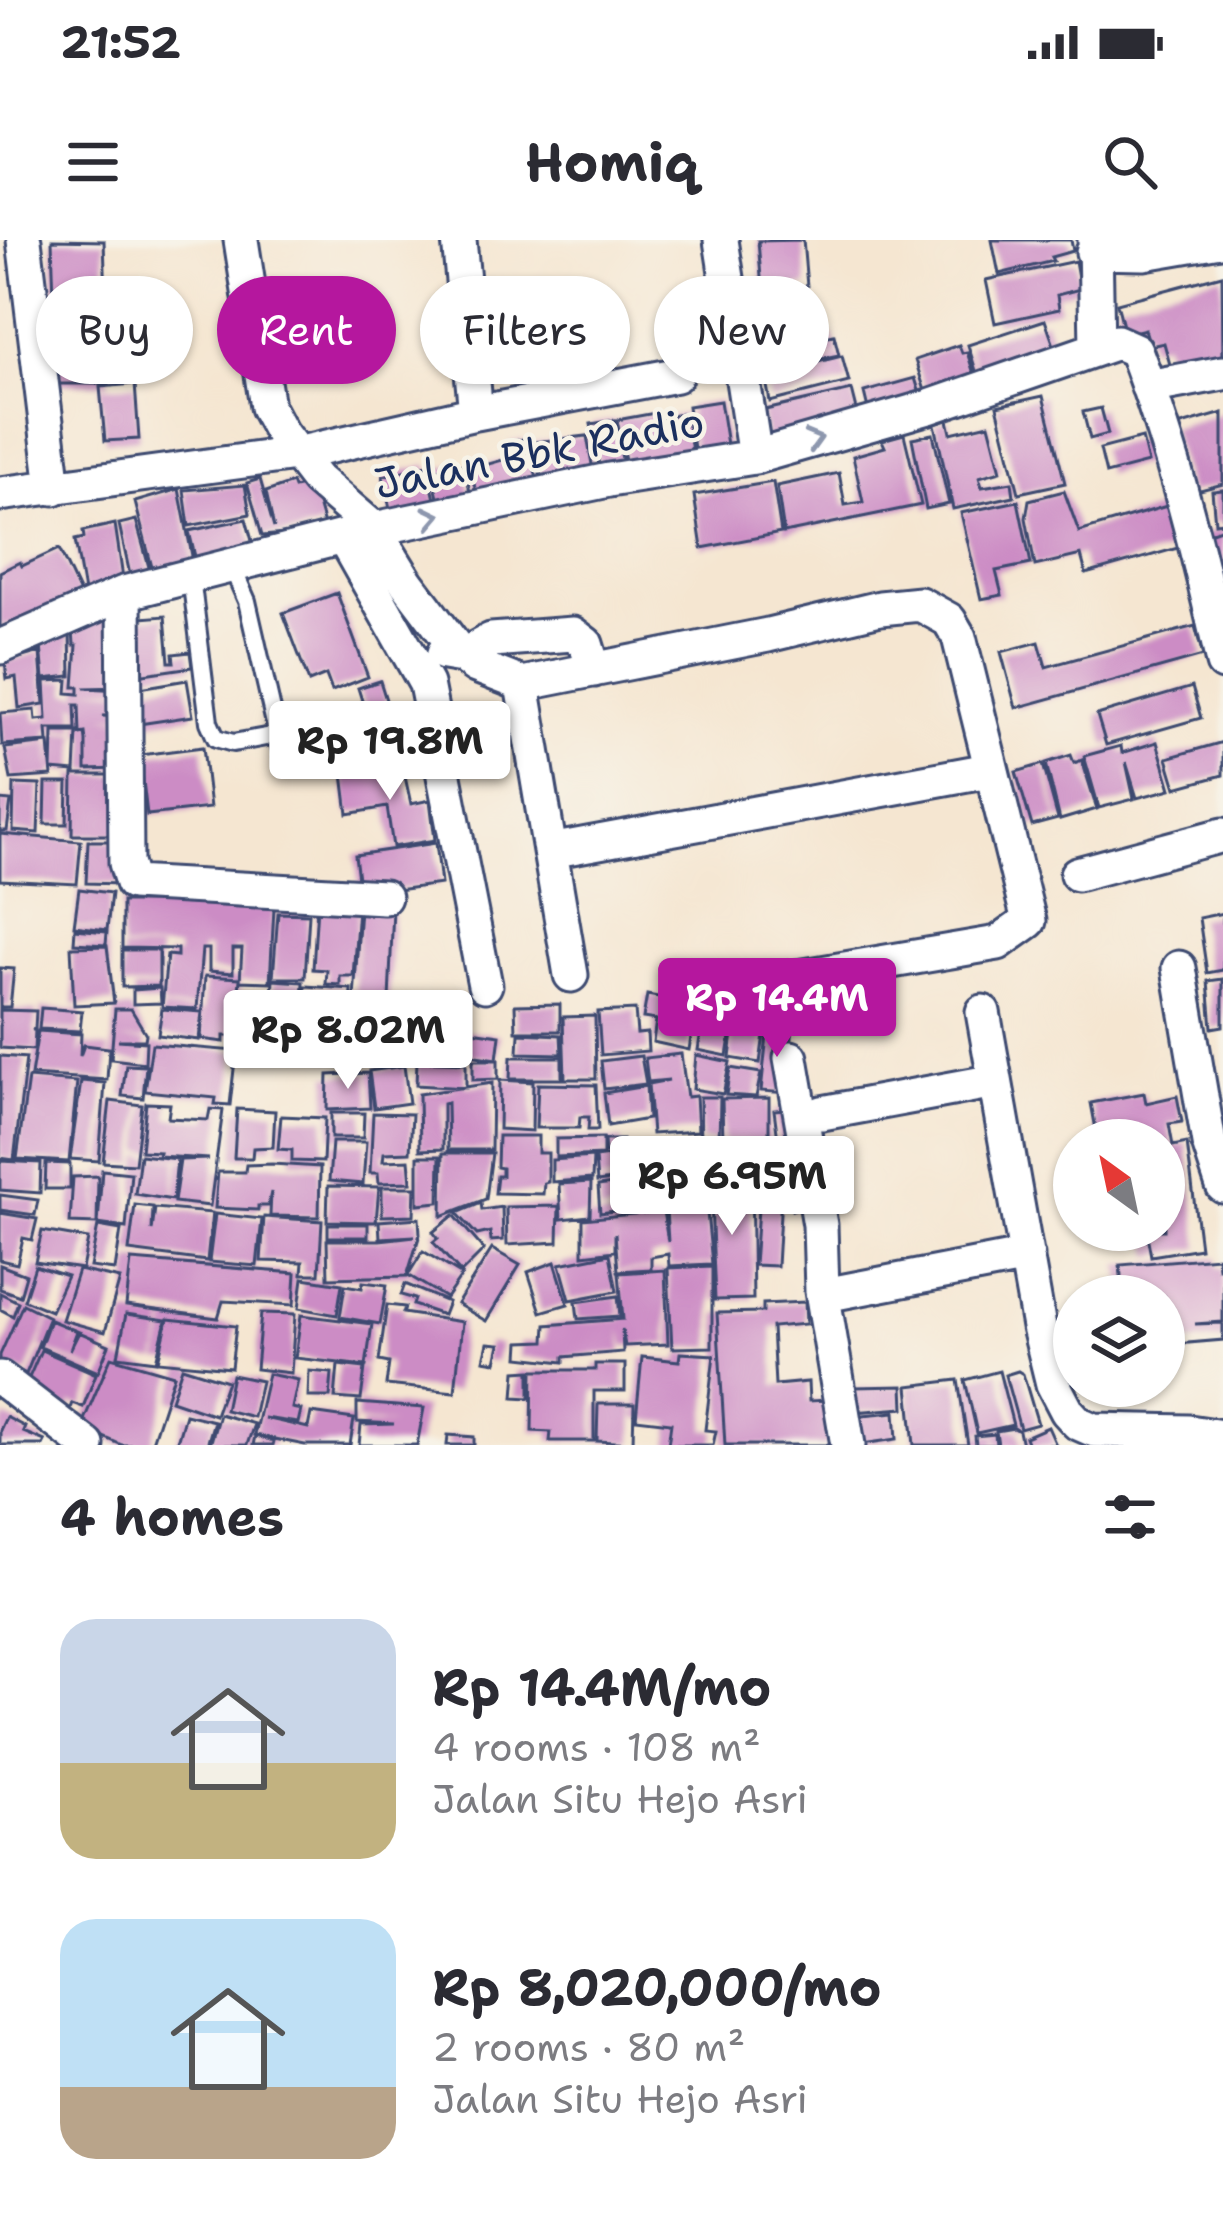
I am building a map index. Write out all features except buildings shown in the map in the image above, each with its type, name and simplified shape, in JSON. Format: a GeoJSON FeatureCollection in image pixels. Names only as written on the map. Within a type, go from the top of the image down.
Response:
{"type":"FeatureCollection","features":[{"type":"Feature","properties":{"kind":"street"},"geometry":{"type":"LineString","coordinates":[[24,240],[54,488]]}},
{"type":"Feature","properties":{"kind":"street"},"geometry":{"type":"LineString","coordinates":[[242,240],[267,407],[296,454],[359,533],[408,613],[442,652],[522,683],[880,608],[920,604],[949,620],[959,638],[1029,921],[998,943],[721,990]]}},
{"type":"Feature","properties":{"kind":"street"},"geometry":{"type":"LineString","coordinates":[[459,240],[476,413]]}},
{"type":"Feature","properties":{"kind":"street"},"geometry":{"type":"LineString","coordinates":[[721,240],[755,457]]}},
{"type":"Feature","properties":{"kind":"street"},"geometry":{"type":"LineString","coordinates":[[1220,240],[1144,253],[1094,246],[1097,348],[1118,342],[1135,350],[1217,610],[1223,662]]}},
{"type":"Feature","properties":{"kind":"street","name":"Jalan Bbk Radio"},"geometry":{"type":"LineString","coordinates":[[0,647],[124,593],[359,533],[609,480],[755,457],[929,406],[1097,348]]}},
{"type":"Feature","properties":{"kind":"street"},"geometry":{"type":"LineString","coordinates":[[1148,387],[1223,373]]}},
{"type":"Feature","properties":{"kind":"street"},"geometry":{"type":"LineString","coordinates":[[0,494],[296,454],[654,379]]}},
{"type":"Feature","properties":{"kind":"street"},"geometry":{"type":"LineString","coordinates":[[359,533],[425,684],[485,985]]}},
{"type":"Feature","properties":{"kind":"street"},"geometry":{"type":"LineString","coordinates":[[124,593],[126,863],[132,883],[384,897]]}},
{"type":"Feature","properties":{"kind":"street"},"geometry":{"type":"LineString","coordinates":[[462,656],[491,640],[573,634],[586,644],[594,670]]}},
{"type":"Feature","properties":{"kind":"street"},"geometry":{"type":"LineString","coordinates":[[522,683],[572,975]]}},
{"type":"Feature","properties":{"kind":"street"},"geometry":{"type":"LineString","coordinates":[[550,851],[989,770]]}},
{"type":"Feature","properties":{"kind":"street"},"geometry":{"type":"LineString","coordinates":[[1077,874],[1223,836]]}},
{"type":"Feature","properties":{"kind":"street"},"geometry":{"type":"LineString","coordinates":[[1179,968],[1209,1143],[1223,1186]]}},
{"type":"Feature","properties":{"kind":"street"},"geometry":{"type":"LineString","coordinates":[[983,1012],[1053,1384],[1078,1423],[1094,1430],[1223,1437]]}},
{"type":"Feature","properties":{"kind":"street"},"geometry":{"type":"LineString","coordinates":[[790,1058],[820,1225],[822,1291],[848,1445]]}},
{"type":"Feature","properties":{"kind":"street"},"geometry":{"type":"LineString","coordinates":[[822,1113],[995,1082]]}},
{"type":"Feature","properties":{"kind":"street"},"geometry":{"type":"LineString","coordinates":[[840,1292],[1027,1256]]}},
{"type":"Feature","properties":{"kind":"street"},"geometry":{"type":"LineString","coordinates":[[0,1378],[87,1445]]}},
{"type":"Feature","properties":{"kind":"lane"},"geometry":{"type":"LineString","coordinates":[[232,567],[247,601],[284,763]]}},
{"type":"Feature","properties":{"kind":"lane"},"geometry":{"type":"LineString","coordinates":[[191,577],[209,722],[216,738],[233,743],[278,735]]}}]}
